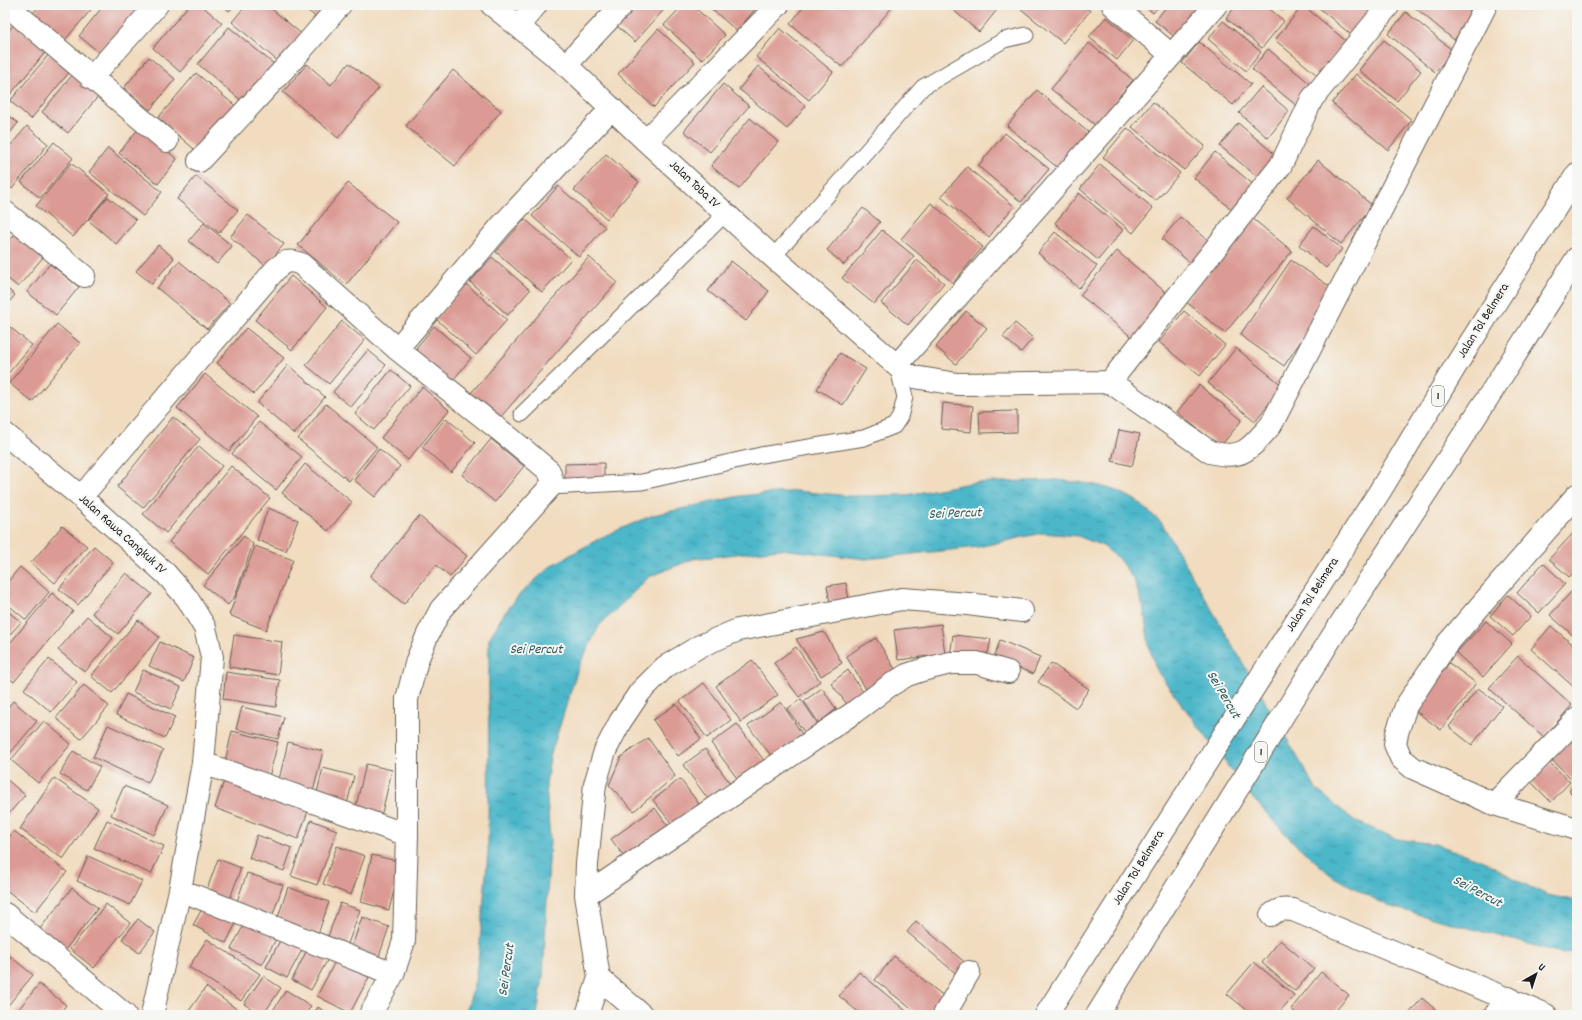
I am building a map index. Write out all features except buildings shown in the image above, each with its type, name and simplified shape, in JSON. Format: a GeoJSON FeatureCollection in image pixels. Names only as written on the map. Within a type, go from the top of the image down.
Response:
{"type":"FeatureCollection","features":[{"type":"Feature","properties":{"kind":"main road"},"geometry":{"type":"LineString","coordinates":[[91,78],[157,5]]}},
{"type":"Feature","properties":{"kind":"main road"},"geometry":{"type":"LineString","coordinates":[[199,161],[297,56],[340,5]]}},
{"type":"Feature","properties":{"kind":"main road","name":"Jalan Toba IV"},"geometry":{"type":"LineString","coordinates":[[492,5],[566,65],[646,142],[725,214],[904,372],[914,378],[957,384],[1110,382]]}},
{"type":"Feature","properties":{"kind":"main road"},"geometry":{"type":"LineString","coordinates":[[518,26],[536,5]]}},
{"type":"Feature","properties":{"kind":"main road"},"geometry":{"type":"LineString","coordinates":[[566,65],[622,5]]}},
{"type":"Feature","properties":{"kind":"main road"},"geometry":{"type":"LineString","coordinates":[[646,142],[778,5]]}},
{"type":"Feature","properties":{"kind":"main road"},"geometry":{"type":"LineString","coordinates":[[1113,5],[1171,55]]}},
{"type":"Feature","properties":{"kind":"main road"},"geometry":{"type":"LineString","coordinates":[[897,365],[1216,5]]}},
{"type":"Feature","properties":{"kind":"main road"},"geometry":{"type":"LineString","coordinates":[[1389,5],[1312,99],[1281,165],[1110,382],[1210,452],[1224,456],[1236,455],[1247,451],[1272,425],[1486,5]]}},
{"type":"Feature","properties":{"kind":"main road"},"geometry":{"type":"LineString","coordinates":[[12,11],[167,141]]}},
{"type":"Feature","properties":{"kind":"main road"},"geometry":{"type":"LineString","coordinates":[[397,349],[502,225],[612,108]]}},
{"type":"Feature","properties":{"kind":"main road","name":"Jalan Tol Belmera"},"geometry":{"type":"LineString","coordinates":[[1046,1015],[1380,491],[1458,362],[1577,174]]}},
{"type":"Feature","properties":{"kind":"main road"},"geometry":{"type":"LineString","coordinates":[[5,212],[84,276]]}},
{"type":"Feature","properties":{"kind":"main road","name":"1"},"geometry":{"type":"LineString","coordinates":[[1097,1015],[1330,640],[1577,258]]}},
{"type":"Feature","properties":{"kind":"main road"},"geometry":{"type":"LineString","coordinates":[[81,497],[275,270],[283,263],[292,260],[301,264],[397,349],[549,471],[552,480],[550,487],[441,609],[417,660],[407,699],[407,835],[404,941],[393,974],[370,1015]]}},
{"type":"Feature","properties":{"kind":"main road","name":"Jalan Rawa Cangkuk IV"},"geometry":{"type":"LineString","coordinates":[[5,434],[81,497],[166,574],[187,598],[205,628],[212,657],[203,762],[180,890],[152,1015]]}},
{"type":"Feature","properties":{"kind":"main road"},"geometry":{"type":"LineString","coordinates":[[1577,495],[1447,644],[1406,706],[1397,733],[1396,744],[1401,758],[1413,768],[1494,804],[1577,829]]}},
{"type":"Feature","properties":{"kind":"main road"},"geometry":{"type":"LineString","coordinates":[[587,1015],[600,978],[586,894],[587,864],[595,784],[605,751],[620,722],[640,692],[665,667],[700,646],[738,630],[902,599],[968,604],[1022,611]]}},
{"type":"Feature","properties":{"kind":"main road"},"geometry":{"type":"LineString","coordinates":[[586,894],[854,713],[889,686],[907,675],[950,663],[976,663],[1008,672]]}},
{"type":"Feature","properties":{"kind":"main road"},"geometry":{"type":"LineString","coordinates":[[1494,804],[1577,719]]}},
{"type":"Feature","properties":{"kind":"main road"},"geometry":{"type":"LineString","coordinates":[[203,762],[407,835]]}},
{"type":"Feature","properties":{"kind":"main road"},"geometry":{"type":"LineString","coordinates":[[180,890],[393,974]]}},
{"type":"Feature","properties":{"kind":"main road"},"geometry":{"type":"LineString","coordinates":[[1271,915],[1277,910],[1293,910],[1509,998],[1546,1015]]}},
{"type":"Feature","properties":{"kind":"main road"},"geometry":{"type":"LineString","coordinates":[[5,914],[125,1015]]}},
{"type":"Feature","properties":{"kind":"main road"},"geometry":{"type":"LineString","coordinates":[[944,1015],[969,972]]}},
{"type":"Feature","properties":{"kind":"main road"},"geometry":{"type":"LineString","coordinates":[[600,978],[642,1015]]}},
{"type":"Feature","properties":{"kind":"main road"},"geometry":{"type":"LineString","coordinates":[[1495,1015],[1509,998]]}},
{"type":"Feature","properties":{"kind":"lane"},"geometry":{"type":"LineString","coordinates":[[773,257],[923,87],[1004,40],[1026,35]]}},
{"type":"Feature","properties":{"kind":"lane"},"geometry":{"type":"LineString","coordinates":[[522,414],[725,214]]}},
{"type":"Feature","properties":{"kind":"lane"},"geometry":{"type":"LineString","coordinates":[[550,487],[642,482],[761,455],[864,438],[894,426],[900,417],[905,397],[897,365]]}},
{"type":"Feature","properties":{"kind":"water","name":"Sei Percut"},"geometry":{"type":"Polygon","coordinates":[[[1055,480],[1086,483],[1116,491],[1135,500],[1161,522],[1316,789],[1355,821],[1397,839],[1435,844],[1484,861],[1518,881],[1547,895],[1577,901],[1577,952],[1561,953],[1388,906],[1332,876],[1291,840],[1248,793],[1157,671],[1149,647],[1144,610],[1134,580],[1118,558],[1103,546],[1078,536],[1042,533],[978,547],[866,559],[780,549],[693,559],[649,577],[599,626],[578,668],[550,757],[546,785],[550,840],[543,977],[537,1015],[464,1015],[475,981],[488,852],[489,639],[503,615],[521,593],[551,566],[602,537],[653,515],[740,496],[796,491],[851,496],[907,495],[970,483],[1055,480]]]}}]}
